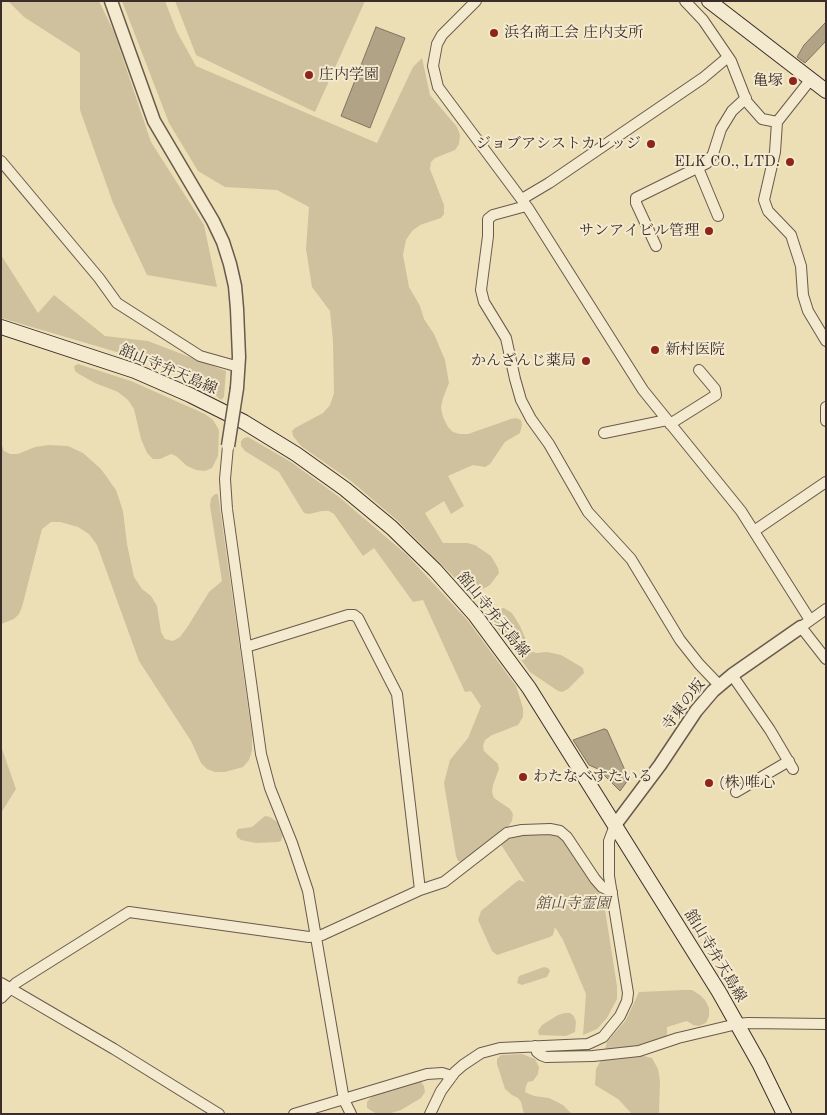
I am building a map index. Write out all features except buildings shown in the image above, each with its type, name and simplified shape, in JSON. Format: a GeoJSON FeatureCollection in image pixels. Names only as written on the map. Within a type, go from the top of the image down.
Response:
{"type":"FeatureCollection","features":[{"type":"Feature","properties":{"kind":"main road"},"geometry":{"type":"LineString","coordinates":[[709,1],[826,90]]}},
{"type":"Feature","properties":{"kind":"main road","name":"舘山寺弁天島線"},"geometry":{"type":"LineString","coordinates":[[1,327],[134,371],[211,405],[244,422],[296,454],[345,489],[369,508],[435,570],[494,639],[529,688],[719,992],[759,1063],[784,1114]]}},
{"type":"Feature","properties":{"kind":"street"},"geometry":{"type":"LineString","coordinates":[[111,1],[154,121],[214,221],[223,242],[235,286],[239,367],[225,479],[227,508],[261,754],[264,771],[301,867],[308,891],[344,1100],[351,1114]]}},
{"type":"Feature","properties":{"kind":"street"},"geometry":{"type":"LineString","coordinates":[[476,1],[442,35],[437,44],[434,55],[434,77],[445,96],[524,203],[643,390],[731,498],[754,531],[826,660]]}},
{"type":"Feature","properties":{"kind":"street"},"geometry":{"type":"LineString","coordinates":[[689,3],[728,57],[747,102],[762,119],[777,122]]}},
{"type":"Feature","properties":{"kind":"street"},"geometry":{"type":"LineString","coordinates":[[719,685],[680,640],[631,559],[588,512],[549,444],[531,419],[515,379],[506,338],[484,302],[481,290],[488,236],[488,219],[493,215],[524,203],[703,78],[728,57]]}},
{"type":"Feature","properties":{"kind":"street"},"geometry":{"type":"LineString","coordinates":[[811,79],[777,122],[775,152],[764,200],[768,211],[791,235],[801,266],[808,312],[826,341]]}},
{"type":"Feature","properties":{"kind":"street"},"geometry":{"type":"LineString","coordinates":[[656,246],[636,203],[636,198],[707,163],[721,128],[732,111],[746,98]]}},
{"type":"Feature","properties":{"kind":"street"},"geometry":{"type":"LineString","coordinates":[[1,162],[99,278],[116,303],[200,356],[239,367]]}},
{"type":"Feature","properties":{"kind":"street"},"geometry":{"type":"LineString","coordinates":[[698,168],[718,216]]}},
{"type":"Feature","properties":{"kind":"street"},"geometry":{"type":"LineString","coordinates":[[604,433],[668,422],[716,396],[716,389],[698,370]]}},
{"type":"Feature","properties":{"kind":"street"},"geometry":{"type":"LineString","coordinates":[[826,407],[826,421]]}},
{"type":"Feature","properties":{"kind":"street"},"geometry":{"type":"LineString","coordinates":[[754,531],[826,482]]}},
{"type":"Feature","properties":{"kind":"street","name":"寺東の坂"},"geometry":{"type":"LineString","coordinates":[[615,825],[660,765],[704,701],[719,685],[826,609]]}},
{"type":"Feature","properties":{"kind":"street"},"geometry":{"type":"LineString","coordinates":[[246,646],[348,615],[354,615],[358,618],[397,694],[420,890]]}},
{"type":"Feature","properties":{"kind":"street"},"geometry":{"type":"LineString","coordinates":[[732,675],[770,730],[791,765],[736,792]]}},
{"type":"Feature","properties":{"kind":"street"},"geometry":{"type":"LineString","coordinates":[[430,1114],[441,1091],[452,1076],[472,1058],[500,1048],[580,1045],[596,1041],[609,1031],[624,1009],[627,1001],[627,985],[609,876],[608,853],[611,833],[615,825]]}},
{"type":"Feature","properties":{"kind":"street"},"geometry":{"type":"LineString","coordinates":[[6,986],[16,983],[130,912],[309,937],[322,935],[420,890],[444,882],[507,833],[522,830],[550,829],[560,831],[567,837],[595,879],[602,887],[612,892]]}},
{"type":"Feature","properties":{"kind":"street"},"geometry":{"type":"LineString","coordinates":[[1,998],[6,986]]}},
{"type":"Feature","properties":{"kind":"street"},"geometry":{"type":"LineString","coordinates":[[6,986],[220,1114]]}},
{"type":"Feature","properties":{"kind":"street"},"geometry":{"type":"LineString","coordinates":[[536,1046],[537,1052],[546,1057],[593,1056],[639,1051],[678,1038],[737,1024],[826,1024]]}},
{"type":"Feature","properties":{"kind":"street"},"geometry":{"type":"LineString","coordinates":[[294,1114],[427,1074],[442,1073],[452,1076]]}},
{"type":"Feature","properties":{"kind":"green space"},"geometry":{"type":"Polygon","coordinates":[[[8,1],[99,1],[114,32],[151,142],[204,225],[217,287],[147,275],[113,203],[80,110],[80,53],[24,17],[8,1]]]}},
{"type":"Feature","properties":{"kind":"green space"},"geometry":{"type":"Polygon","coordinates":[[[122,1],[165,1],[177,32],[196,66],[377,143],[413,67],[422,58],[430,95],[457,127],[460,135],[459,144],[455,150],[435,158],[431,162],[430,169],[444,205],[444,214],[441,218],[420,225],[412,231],[406,240],[403,255],[409,287],[420,306],[424,319],[434,334],[445,360],[449,383],[441,408],[443,417],[453,432],[460,434],[468,434],[516,418],[521,420],[522,425],[520,433],[505,442],[490,464],[485,467],[473,465],[448,476],[464,506],[451,514],[444,501],[425,513],[443,543],[475,545],[491,556],[499,573],[490,585],[476,591],[463,586],[398,521],[351,481],[301,446],[293,436],[292,431],[295,428],[323,413],[330,405],[334,393],[333,341],[330,311],[312,287],[306,249],[309,207],[277,190],[225,187],[198,171],[169,123],[122,1]]]}},
{"type":"Feature","properties":{"kind":"green space"},"geometry":{"type":"Polygon","coordinates":[[[175,1],[365,1],[315,112],[196,55],[175,1]]]}},
{"type":"Feature","properties":{"kind":"green space"},"geometry":{"type":"Polygon","coordinates":[[[1,255],[38,313],[54,295],[105,336],[148,341],[226,371],[224,397],[221,400],[199,381],[171,368],[1,318],[1,255]]]}},
{"type":"Feature","properties":{"kind":"green space"},"geometry":{"type":"Polygon","coordinates":[[[78,364],[131,381],[205,414],[213,420],[219,430],[218,456],[212,468],[205,471],[196,470],[171,454],[160,459],[153,459],[147,453],[141,439],[134,409],[128,400],[118,392],[79,374],[75,371],[74,366],[78,364]]]}},
{"type":"Feature","properties":{"kind":"green space"},"geometry":{"type":"Polygon","coordinates":[[[248,437],[291,462],[339,497],[407,555],[468,621],[516,686],[523,708],[523,717],[518,725],[492,735],[485,740],[483,746],[484,751],[498,764],[499,769],[492,792],[494,798],[510,809],[513,814],[512,821],[506,830],[462,862],[458,861],[456,856],[444,783],[450,760],[468,738],[481,706],[471,691],[465,692],[423,600],[413,602],[374,548],[363,556],[334,514],[329,511],[304,513],[279,472],[245,451],[241,446],[241,441],[248,437]]]}},
{"type":"Feature","properties":{"kind":"green space"},"geometry":{"type":"Polygon","coordinates":[[[1,443],[4,451],[10,454],[18,454],[35,447],[49,445],[68,446],[83,453],[101,469],[116,490],[123,511],[134,577],[142,589],[151,596],[157,606],[161,632],[165,639],[173,641],[180,637],[209,592],[222,581],[210,506],[211,498],[218,494],[252,735],[252,751],[249,760],[243,767],[225,772],[215,772],[207,769],[201,763],[191,741],[139,661],[97,545],[89,534],[78,527],[60,522],[51,522],[42,529],[19,614],[14,619],[1,624],[1,443]]]}},
{"type":"Feature","properties":{"kind":"green space"},"geometry":{"type":"Polygon","coordinates":[[[504,608],[512,613],[531,651],[561,655],[583,668],[584,673],[568,689],[562,692],[558,691],[530,672],[494,623],[494,613],[497,609],[504,608]]]}},
{"type":"Feature","properties":{"kind":"green space"},"geometry":{"type":"Polygon","coordinates":[[[1,746],[16,789],[1,813],[1,746]]]}},
{"type":"Feature","properties":{"kind":"green space"},"geometry":{"type":"Polygon","coordinates":[[[265,816],[277,822],[283,834],[281,841],[256,843],[241,840],[237,837],[238,829],[252,827],[265,816]]]}},
{"type":"Feature","properties":{"kind":"green space","name":"舘山寺霊園"},"geometry":{"type":"Polygon","coordinates":[[[515,834],[558,834],[564,840],[603,897],[617,986],[617,999],[607,1018],[597,1029],[583,1035],[586,994],[563,940],[555,927],[553,935],[550,937],[497,955],[492,951],[478,920],[481,911],[516,882],[519,880],[525,882],[500,843],[515,834]]]}},
{"type":"Feature","properties":{"kind":"green space"},"geometry":{"type":"Polygon","coordinates":[[[544,967],[550,971],[547,977],[522,985],[517,983],[519,976],[544,967]]]}},
{"type":"Feature","properties":{"kind":"green space"},"geometry":{"type":"Polygon","coordinates":[[[692,990],[705,1000],[709,1008],[709,1016],[706,1023],[699,1026],[687,1021],[667,1027],[667,1036],[662,1039],[638,1047],[605,1049],[607,1042],[626,1020],[639,992],[692,990]]]}},
{"type":"Feature","properties":{"kind":"green space"},"geometry":{"type":"Polygon","coordinates":[[[565,1013],[570,1013],[574,1016],[576,1022],[575,1032],[566,1036],[539,1035],[538,1031],[542,1025],[565,1013]]]}},
{"type":"Feature","properties":{"kind":"green space"},"geometry":{"type":"Polygon","coordinates":[[[522,1054],[535,1059],[539,1067],[538,1074],[533,1081],[528,1082],[525,1092],[534,1096],[549,1098],[563,1105],[572,1114],[524,1114],[518,1098],[505,1089],[497,1064],[497,1059],[501,1055],[522,1054]]]}},
{"type":"Feature","properties":{"kind":"green space"},"geometry":{"type":"Polygon","coordinates":[[[640,1055],[652,1058],[658,1069],[660,1081],[659,1114],[632,1114],[618,1099],[595,1085],[596,1069],[601,1060],[640,1055]]]}},
{"type":"Feature","properties":{"kind":"green space"},"geometry":{"type":"Polygon","coordinates":[[[415,1082],[421,1082],[425,1092],[421,1098],[401,1110],[377,1114],[367,1108],[367,1102],[373,1095],[415,1082]]]}},
{"type":"Feature","properties":{"kind":"shaded area"},"geometry":{"type":"Polygon","coordinates":[[[826,22],[826,41],[805,63],[797,57],[804,45],[826,22]]]}},
{"type":"Feature","properties":{"kind":"shaded area"},"geometry":{"type":"Polygon","coordinates":[[[376,27],[405,38],[370,128],[341,116],[376,27]]]}},
{"type":"Feature","properties":{"kind":"shaded area"},"geometry":{"type":"Polygon","coordinates":[[[604,729],[607,730],[628,777],[620,791],[598,769],[589,765],[573,740],[604,729]]]}},
{"type":"Feature","properties":{"kind":"place","name":"浜名商工会 庄内支所"},"geometry":{"type":"Point","coordinates":[494,33]}},
{"type":"Feature","properties":{"kind":"place","name":"庄内学園"},"geometry":{"type":"Point","coordinates":[309,75]}},
{"type":"Feature","properties":{"kind":"place","name":"亀塚"},"geometry":{"type":"Point","coordinates":[793,81]}},
{"type":"Feature","properties":{"kind":"place","name":"ジョブアシストカレッジ"},"geometry":{"type":"Point","coordinates":[651,144]}},
{"type":"Feature","properties":{"kind":"place","name":"ELK CO., LTD."},"geometry":{"type":"Point","coordinates":[790,162]}},
{"type":"Feature","properties":{"kind":"place","name":"サンアイビル管理"},"geometry":{"type":"Point","coordinates":[709,231]}},
{"type":"Feature","properties":{"kind":"place","name":"新村医院"},"geometry":{"type":"Point","coordinates":[655,350]}},
{"type":"Feature","properties":{"kind":"place","name":"かんざんじ薬局"},"geometry":{"type":"Point","coordinates":[586,361]}},
{"type":"Feature","properties":{"kind":"place","name":"わたなべすたいる"},"geometry":{"type":"Point","coordinates":[523,777]}},
{"type":"Feature","properties":{"kind":"place","name":"(株)唯心"},"geometry":{"type":"Point","coordinates":[709,783]}}]}
